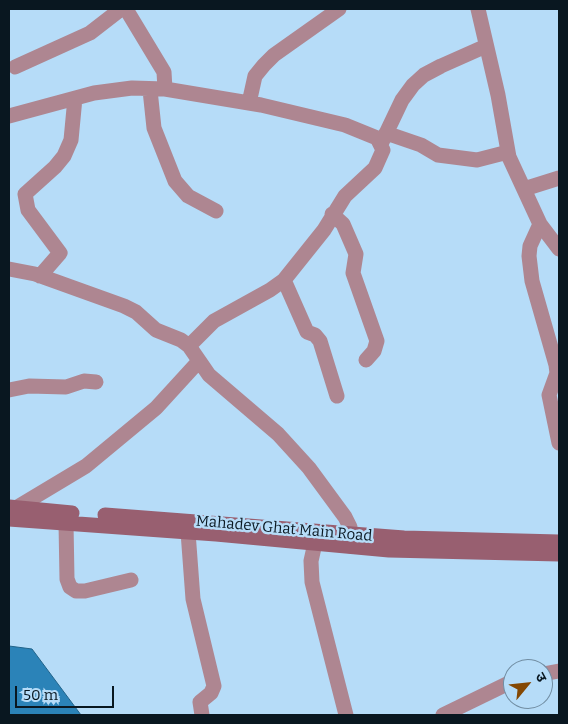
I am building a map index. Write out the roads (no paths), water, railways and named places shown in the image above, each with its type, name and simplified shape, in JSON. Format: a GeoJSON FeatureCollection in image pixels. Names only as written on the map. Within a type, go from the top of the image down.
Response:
{"type":"FeatureCollection","features":[{"type":"Feature","properties":{"kind":"street"},"geometry":{"type":"LineString","coordinates":[[15,67],[90,33],[120,9]]}},
{"type":"Feature","properties":{"kind":"street"},"geometry":{"type":"LineString","coordinates":[[126,9],[164,72],[166,90]]}},
{"type":"Feature","properties":{"kind":"street"},"geometry":{"type":"LineString","coordinates":[[249,103],[255,76],[264,65],[274,55],[339,9]]}},
{"type":"Feature","properties":{"kind":"street"},"geometry":{"type":"LineString","coordinates":[[478,9],[498,95],[508,152],[540,224],[559,249]]}},
{"type":"Feature","properties":{"kind":"street"},"geometry":{"type":"LineString","coordinates":[[189,346],[214,321],[270,290],[284,280],[324,230],[332,214],[345,196],[375,168],[382,156],[383,139],[402,100],[412,85],[424,75],[441,66],[486,46]]}},
{"type":"Feature","properties":{"kind":"street"},"geometry":{"type":"LineString","coordinates":[[9,116],[75,98],[122,90],[166,90],[249,103],[345,125],[377,138],[421,145],[438,155],[477,160],[508,152]]}},
{"type":"Feature","properties":{"kind":"street"},"geometry":{"type":"LineString","coordinates":[[150,90],[154,128],[175,181],[188,196],[216,211]]}},
{"type":"Feature","properties":{"kind":"street"},"geometry":{"type":"LineString","coordinates":[[40,276],[60,253],[28,210],[25,194],[56,167],[64,156],[71,140],[75,98]]}},
{"type":"Feature","properties":{"kind":"street"},"geometry":{"type":"LineString","coordinates":[[524,189],[559,178]]}},
{"type":"Feature","properties":{"kind":"street"},"geometry":{"type":"LineString","coordinates":[[332,214],[343,224],[356,254],[354,274],[377,341],[374,350],[366,360]]}},
{"type":"Feature","properties":{"kind":"street"},"geometry":{"type":"LineString","coordinates":[[540,224],[530,246],[529,256],[532,281],[556,365],[557,373],[549,395],[559,444]]}},
{"type":"Feature","properties":{"kind":"street"},"geometry":{"type":"LineString","coordinates":[[9,269],[40,276],[124,306],[136,312],[156,330],[181,340],[189,346],[199,361],[220,385],[278,434],[309,468],[345,517],[350,540]]}},
{"type":"Feature","properties":{"kind":"street"},"geometry":{"type":"LineString","coordinates":[[284,280],[307,332],[315,335],[320,341],[337,396]]}},
{"type":"Feature","properties":{"kind":"street"},"geometry":{"type":"LineString","coordinates":[[11,512],[86,466],[156,408],[199,361]]}},
{"type":"Feature","properties":{"kind":"street"},"geometry":{"type":"LineString","coordinates":[[9,390],[30,386],[66,386],[84,381],[96,382]]}},
{"type":"Feature","properties":{"kind":"street"},"geometry":{"type":"LineString","coordinates":[[11,512],[66,523],[315,543],[350,540],[389,550],[559,554]]}},
{"type":"Feature","properties":{"kind":"street","name":"Mahadev Ghat Main Road"},"geometry":{"type":"LineString","coordinates":[[11,512],[350,540],[404,538],[559,542]]}},
{"type":"Feature","properties":{"kind":"street"},"geometry":{"type":"LineString","coordinates":[[66,523],[67,579],[70,587],[76,591],[85,591],[130,580]]}},
{"type":"Feature","properties":{"kind":"street"},"geometry":{"type":"LineString","coordinates":[[188,532],[193,599],[214,686],[211,694],[200,702],[199,707],[202,715]]}},
{"type":"Feature","properties":{"kind":"street"},"geometry":{"type":"LineString","coordinates":[[315,543],[312,562],[312,582],[346,715]]}},
{"type":"Feature","properties":{"kind":"street"},"geometry":{"type":"LineString","coordinates":[[443,715],[503,686]]}},
{"type":"Feature","properties":{"kind":"water"},"geometry":{"type":"Polygon","coordinates":[[[9,646],[32,649],[81,715],[9,715],[9,646]]]}}]}
